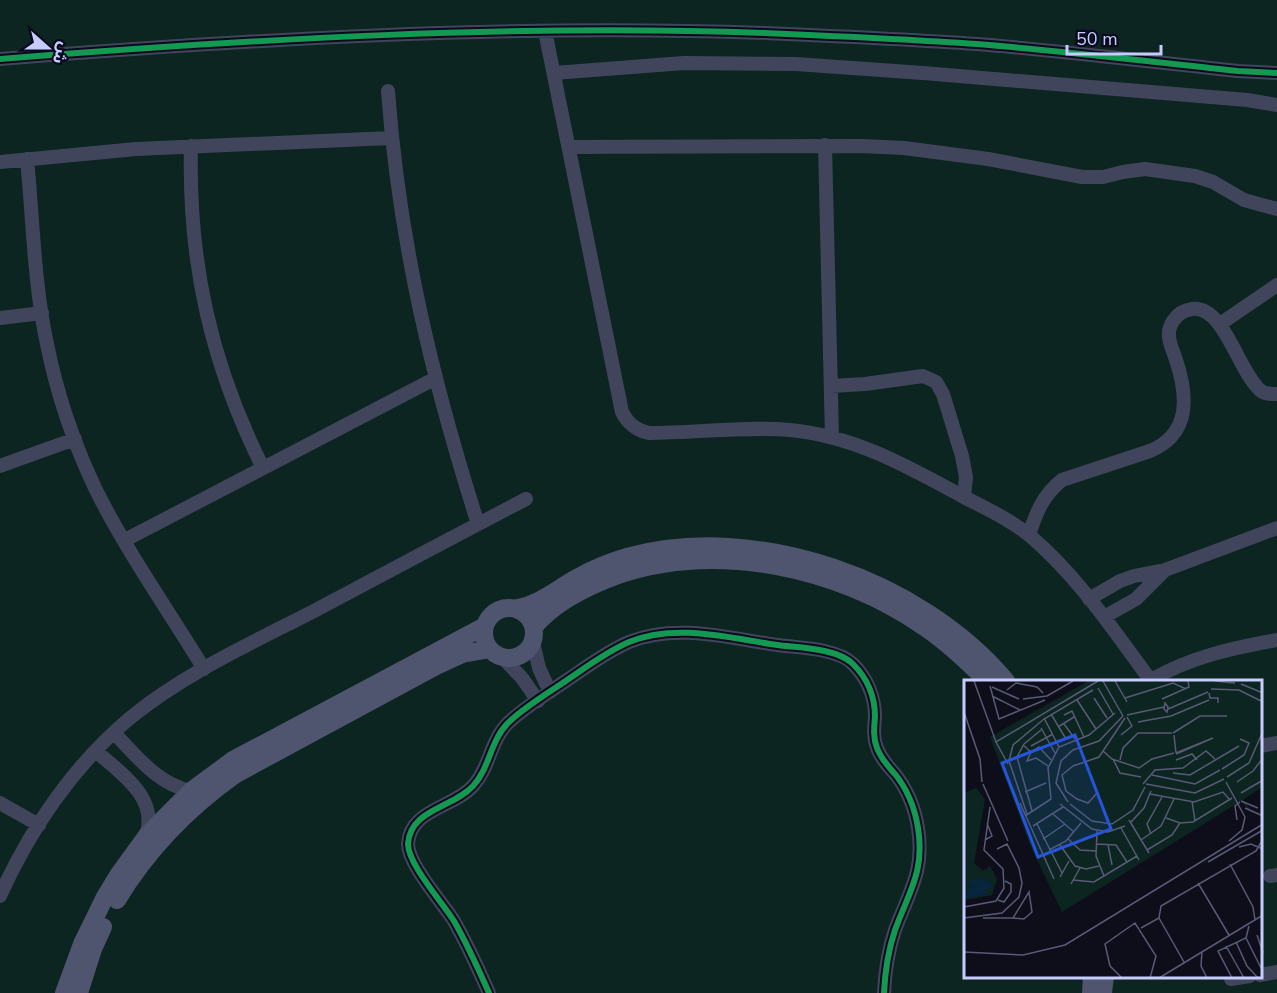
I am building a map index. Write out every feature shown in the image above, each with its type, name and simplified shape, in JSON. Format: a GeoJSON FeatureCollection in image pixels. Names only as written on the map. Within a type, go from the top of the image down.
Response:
{"type":"FeatureCollection","features":[{"type":"Feature","properties":{"kind":"street"},"geometry":{"type":"LineString","coordinates":[[545,31],[622,412],[630,424],[642,432],[649,433],[769,429],[811,433],[853,443],[894,459],[1005,519],[1029,535],[1089,599],[1150,680]]}},
{"type":"Feature","properties":{"kind":"street"},"geometry":{"type":"LineString","coordinates":[[0,59],[325,38],[545,31],[765,33],[978,45],[1277,73]]}},
{"type":"Feature","properties":{"kind":"street"},"geometry":{"type":"LineString","coordinates":[[554,73],[684,63],[796,64],[1247,100],[1277,105]]}},
{"type":"Feature","properties":{"kind":"street"},"geometry":{"type":"LineString","coordinates":[[388,90],[391,138],[408,255],[436,378],[458,462],[478,524]]}},
{"type":"Feature","properties":{"kind":"street"},"geometry":{"type":"LineString","coordinates":[[0,162],[81,153],[191,146],[391,138]]}},
{"type":"Feature","properties":{"kind":"street"},"geometry":{"type":"LineString","coordinates":[[569,147],[825,145],[883,147],[998,160],[1082,177],[1103,177],[1134,170],[1156,170],[1205,179],[1244,200],[1277,209]]}},
{"type":"Feature","properties":{"kind":"street"},"geometry":{"type":"LineString","coordinates":[[825,145],[832,437]]}},
{"type":"Feature","properties":{"kind":"street"},"geometry":{"type":"LineString","coordinates":[[191,146],[193,237],[208,326],[230,393],[263,468]]}},
{"type":"Feature","properties":{"kind":"street"},"geometry":{"type":"LineString","coordinates":[[27,159],[42,313],[54,375],[75,439],[96,490],[204,669]]}},
{"type":"Feature","properties":{"kind":"street"},"geometry":{"type":"LineString","coordinates":[[1220,324],[1277,285]]}},
{"type":"Feature","properties":{"kind":"street"},"geometry":{"type":"LineString","coordinates":[[1029,535],[1040,504],[1062,480],[1157,448],[1174,434],[1182,419],[1184,402],[1180,373],[1168,340],[1171,324],[1180,314],[1199,309],[1211,314],[1220,324],[1237,357],[1259,389],[1266,393],[1277,394]]}},
{"type":"Feature","properties":{"kind":"street"},"geometry":{"type":"LineString","coordinates":[[0,318],[42,313]]}},
{"type":"Feature","properties":{"kind":"street"},"geometry":{"type":"LineString","coordinates":[[831,386],[923,376],[936,382],[943,394],[962,456],[966,477],[964,497]]}},
{"type":"Feature","properties":{"kind":"street"},"geometry":{"type":"LineString","coordinates":[[125,540],[436,378]]}},
{"type":"Feature","properties":{"kind":"street"},"geometry":{"type":"LineString","coordinates":[[0,466],[75,439]]}},
{"type":"Feature","properties":{"kind":"street"},"geometry":{"type":"LineString","coordinates":[[0,896],[20,855],[65,787],[114,733],[149,704],[204,669],[526,499]]}},
{"type":"Feature","properties":{"kind":"street"},"geometry":{"type":"LineString","coordinates":[[1089,599],[1127,579],[1165,570],[1277,528]]}},
{"type":"Feature","properties":{"kind":"street"},"geometry":{"type":"LineString","coordinates":[[517,608],[541,601],[575,579],[606,564],[642,553],[694,547],[764,551],[841,570],[885,588],[936,619],[965,641],[1005,680]]}},
{"type":"Feature","properties":{"kind":"street"},"geometry":{"type":"LineString","coordinates":[[79,993],[97,941],[127,884],[159,843],[215,789],[258,761],[462,654],[496,653],[509,658],[521,655],[526,652],[550,611],[584,590],[630,571],[668,563],[692,561],[739,562],[786,568],[809,574],[880,601],[933,633],[986,680]]}},
{"type":"Feature","properties":{"kind":"street"},"geometry":{"type":"LineString","coordinates":[[1104,617],[1136,599],[1165,570]]}},
{"type":"Feature","properties":{"kind":"street"},"geometry":{"type":"LineString","coordinates":[[538,701],[522,678],[484,638],[485,626],[497,610],[517,608],[528,615],[534,635],[539,668],[550,692]]}},
{"type":"Feature","properties":{"kind":"street"},"geometry":{"type":"LineString","coordinates":[[64,993],[76,956],[119,874],[146,836],[191,791],[233,760],[485,626]]}},
{"type":"Feature","properties":{"kind":"street"},"geometry":{"type":"LineString","coordinates":[[489,993],[451,917],[414,864],[408,842],[412,827],[420,818],[462,796],[476,783],[502,730],[516,716],[616,648],[641,638],[665,633],[687,632],[821,651],[845,657],[869,686],[874,705],[874,734],[878,752],[908,795],[915,815],[920,843],[918,871],[891,945],[884,993]]}},
{"type":"Feature","properties":{"kind":"street"},"geometry":{"type":"LineString","coordinates":[[1153,680],[1197,658],[1277,640]]}},
{"type":"Feature","properties":{"kind":"street"},"geometry":{"type":"LineString","coordinates":[[114,733],[163,781],[191,791]]}},
{"type":"Feature","properties":{"kind":"street"},"geometry":{"type":"LineString","coordinates":[[1262,746],[1277,743]]}},
{"type":"Feature","properties":{"kind":"street"},"geometry":{"type":"LineString","coordinates":[[96,751],[141,793],[150,822],[146,836]]}},
{"type":"Feature","properties":{"kind":"street"},"geometry":{"type":"LineString","coordinates":[[126,779],[142,762]]}},
{"type":"Feature","properties":{"kind":"street"},"geometry":{"type":"LineString","coordinates":[[0,803],[39,825]]}},
{"type":"Feature","properties":{"kind":"street"},"geometry":{"type":"LineString","coordinates":[[1262,975],[1277,972]]}},
{"type":"Feature","properties":{"kind":"street"},"geometry":{"type":"LineString","coordinates":[[1091,993],[1092,978]]}},
{"type":"Feature","properties":{"kind":"street"},"geometry":{"type":"LineString","coordinates":[[1103,993],[1105,978]]}},
{"type":"Feature","properties":{"kind":"green space"},"geometry":{"type":"Polygon","coordinates":[[[0,0],[1277,0],[1277,993],[0,993],[0,0]]]}},
{"type":"Feature","properties":{"kind":"cycle path"},"geometry":{"type":"LineString","coordinates":[[0,59],[191,45],[383,35],[574,30],[670,31],[792,34],[977,44],[1277,73]]}},
{"type":"Feature","properties":{"kind":"cycle path"},"geometry":{"type":"LineString","coordinates":[[489,993],[454,921],[413,862],[408,844],[411,832],[424,816],[473,786],[479,779],[503,729],[531,704],[599,658],[621,646],[647,636],[665,633],[721,636],[828,652],[853,664],[866,682],[874,702],[876,744],[881,756],[903,786],[910,800],[917,821],[920,843],[914,881],[890,946],[884,993]]}}]}
